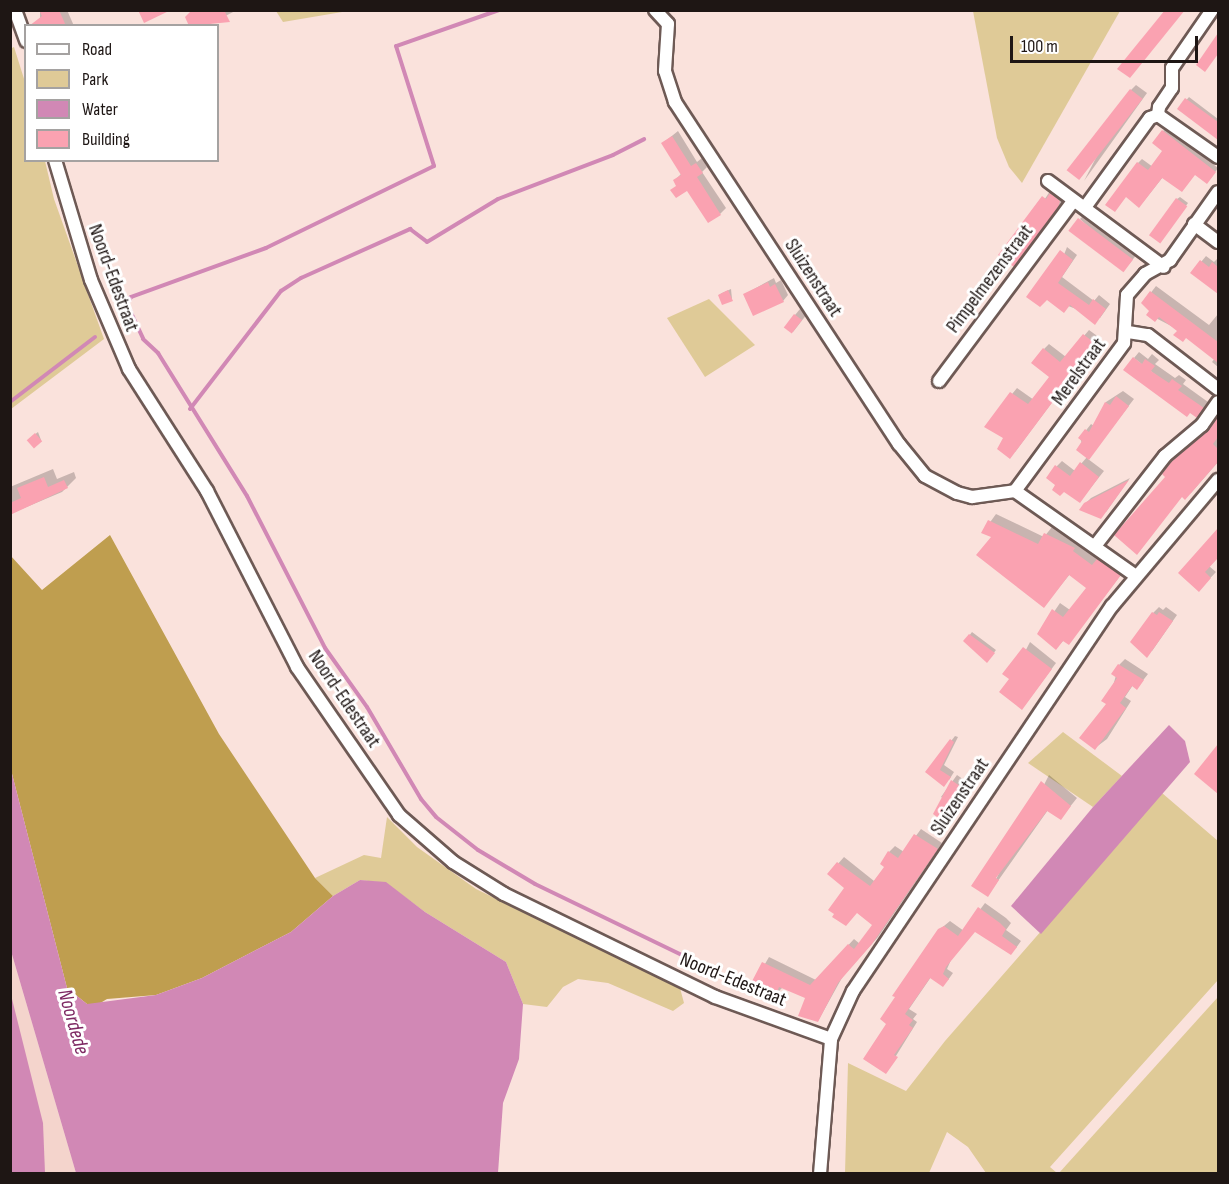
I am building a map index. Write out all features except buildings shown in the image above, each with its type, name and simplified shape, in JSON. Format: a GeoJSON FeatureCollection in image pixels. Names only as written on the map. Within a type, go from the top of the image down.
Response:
{"type":"FeatureCollection","features":[{"type":"Feature","properties":{"kind":"street"},"geometry":{"type":"LineString","coordinates":[[15,10],[24,35]]}},
{"type":"Feature","properties":{"kind":"street","name":"Sluizenstraat"},"geometry":{"type":"LineString","coordinates":[[655,10],[668,24],[665,71],[675,102],[899,444],[925,476],[957,493],[972,497],[1015,491]]}},
{"type":"Feature","properties":{"kind":"street"},"geometry":{"type":"LineString","coordinates":[[1158,115],[1159,107],[1172,87],[1172,68],[1212,10]]}},
{"type":"Feature","properties":{"kind":"street"},"geometry":{"type":"LineString","coordinates":[[1158,115],[1218,157]]}},
{"type":"Feature","properties":{"kind":"street"},"geometry":{"type":"LineString","coordinates":[[1086,206],[1150,118],[1158,115]]}},
{"type":"Feature","properties":{"kind":"street","name":"Noord-Edestraat"},"geometry":{"type":"LineString","coordinates":[[55,162],[91,280],[129,369],[207,491],[297,667],[399,815],[453,862],[504,894],[715,997],[831,1039]]}},
{"type":"Feature","properties":{"kind":"street"},"geometry":{"type":"LineString","coordinates":[[1048,181],[1073,201],[1086,206],[1164,267]]}},
{"type":"Feature","properties":{"kind":"street","name":"Merelstraat"},"geometry":{"type":"LineString","coordinates":[[1015,491],[1120,350],[1128,332],[1126,297],[1144,273],[1164,267],[1218,192]]}},
{"type":"Feature","properties":{"kind":"street","name":"Pimpelmezenstraat"},"geometry":{"type":"LineString","coordinates":[[939,381],[1073,201]]}},
{"type":"Feature","properties":{"kind":"street"},"geometry":{"type":"LineString","coordinates":[[1194,224],[1218,242]]}},
{"type":"Feature","properties":{"kind":"street"},"geometry":{"type":"LineString","coordinates":[[1128,332],[1148,335],[1218,389]]}},
{"type":"Feature","properties":{"kind":"street"},"geometry":{"type":"LineString","coordinates":[[1095,546],[1165,456],[1202,426],[1218,402]]}},
{"type":"Feature","properties":{"kind":"street","name":"Sluizenstraat"},"geometry":{"type":"LineString","coordinates":[[820,1173],[831,1039],[853,991],[1136,576],[1218,480]]}},
{"type":"Feature","properties":{"kind":"street"},"geometry":{"type":"LineString","coordinates":[[1015,491],[1136,576]]}},
{"type":"Feature","properties":{"kind":"shaded area"},"geometry":{"type":"Polygon","coordinates":[[[110,535],[219,734],[315,878],[333,896],[291,932],[202,978],[156,995],[107,999],[97,1005],[87,1004],[67,988],[11,770],[10,555],[42,590],[110,535]]]}},
{"type":"Feature","properties":{"kind":"shaded area"},"geometry":{"type":"Polygon","coordinates":[[[11,951],[76,1173],[11,1173],[11,951]]]}},
{"type":"Feature","properties":{"kind":"green space"},"geometry":{"type":"Polygon","coordinates":[[[276,11],[348,11],[283,22],[276,11]]]}},
{"type":"Feature","properties":{"kind":"green space"},"geometry":{"type":"Polygon","coordinates":[[[973,11],[1120,11],[1022,183],[1009,167],[997,138],[973,11]]]}},
{"type":"Feature","properties":{"kind":"green space"},"geometry":{"type":"Polygon","coordinates":[[[14,47],[24,79],[24,162],[45,162],[54,199],[104,339],[11,409],[10,49],[14,47]]]}},
{"type":"Feature","properties":{"kind":"green space"},"geometry":{"type":"Polygon","coordinates":[[[709,299],[755,345],[705,377],[667,318],[709,299]]]}},
{"type":"Feature","properties":{"kind":"green space"},"geometry":{"type":"Polygon","coordinates":[[[1063,732],[1122,776],[1093,807],[1028,763],[1063,732]]]}},
{"type":"Feature","properties":{"kind":"green space"},"geometry":{"type":"Polygon","coordinates":[[[1162,793],[1218,841],[1218,980],[1050,1167],[1057,1173],[986,1173],[968,1147],[947,1132],[929,1173],[845,1173],[848,1063],[906,1091],[945,1041],[1162,793]]]}},
{"type":"Feature","properties":{"kind":"green space"},"geometry":{"type":"Polygon","coordinates":[[[387,817],[417,847],[476,889],[680,988],[684,1003],[673,1011],[608,983],[578,979],[563,987],[547,1007],[523,1004],[506,962],[425,912],[386,883],[360,880],[333,896],[315,878],[364,855],[381,858],[387,817]]]}},
{"type":"Feature","properties":{"kind":"green space"},"geometry":{"type":"Polygon","coordinates":[[[1218,997],[1218,1173],[1059,1173],[1218,997]]]}},
{"type":"Feature","properties":{"kind":"water"},"geometry":{"type":"Polygon","coordinates":[[[1169,725],[1185,741],[1190,762],[1041,934],[1011,906],[1093,807],[1169,725]]]}},
{"type":"Feature","properties":{"kind":"water","name":"Noordede"},"geometry":{"type":"Polygon","coordinates":[[[11,770],[67,988],[87,1004],[156,995],[202,978],[291,932],[333,896],[360,880],[386,882],[425,912],[506,962],[523,1004],[519,1059],[503,1103],[498,1173],[76,1173],[11,951],[11,770]]]}},
{"type":"Feature","properties":{"kind":"water"},"geometry":{"type":"Polygon","coordinates":[[[11,995],[43,1123],[45,1173],[11,1173],[11,995]]]}},
{"type":"Feature","properties":{"kind":"waterway"},"geometry":{"type":"LineString","coordinates":[[499,10],[396,46],[434,166],[266,248],[131,297],[127,304],[143,339],[158,353],[247,496],[325,648],[367,707],[421,799],[436,817],[478,850],[535,884],[740,983]]}},
{"type":"Feature","properties":{"kind":"waterway"},"geometry":{"type":"LineString","coordinates":[[190,409],[281,291],[301,278],[410,229],[427,242],[498,199],[613,155],[644,139]]}},
{"type":"Feature","properties":{"kind":"waterway"},"geometry":{"type":"LineString","coordinates":[[10,402],[95,337]]}}]}
